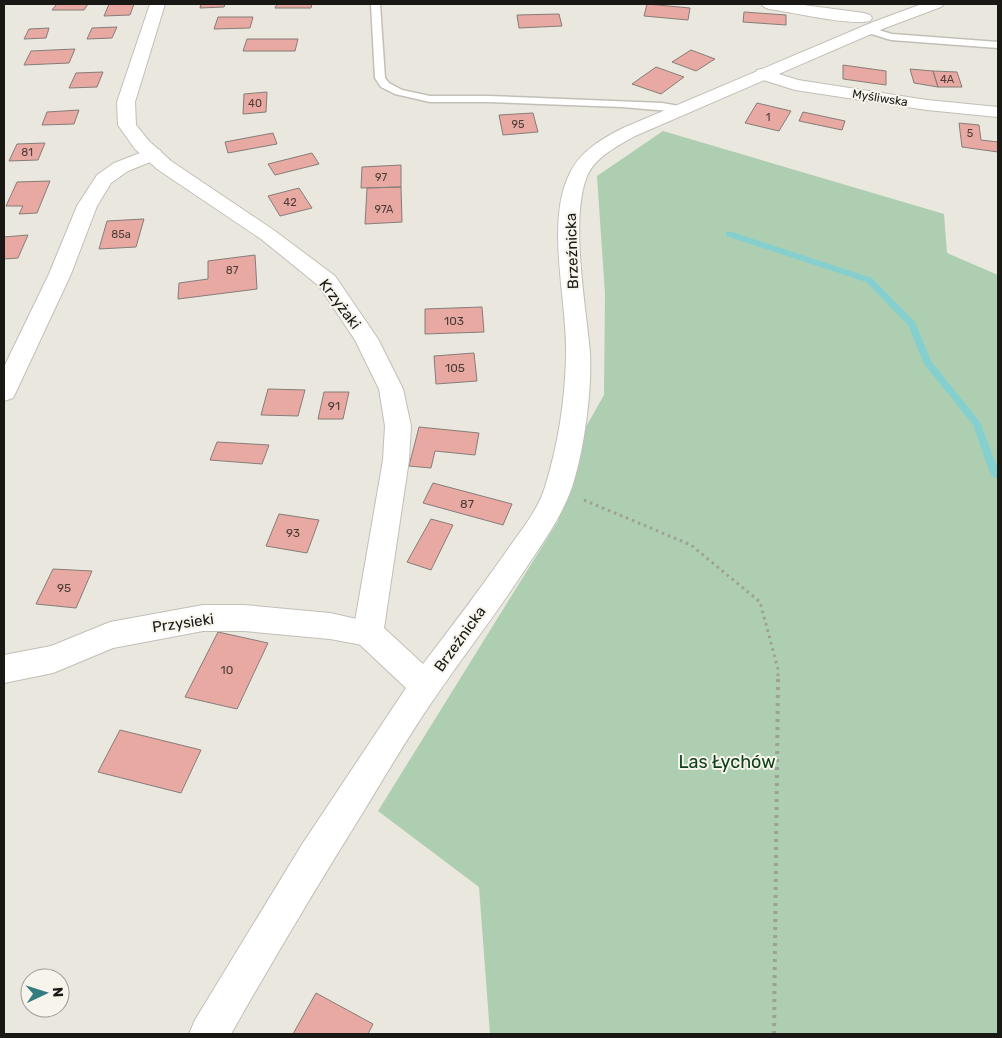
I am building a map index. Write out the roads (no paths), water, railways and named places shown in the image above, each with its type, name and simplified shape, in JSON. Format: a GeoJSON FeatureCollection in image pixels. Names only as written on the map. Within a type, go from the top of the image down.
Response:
{"type":"FeatureCollection","features":[{"type":"Feature","properties":{"kind":"street","name":"Krzyżaki"},"geometry":{"type":"LineString","coordinates":[[157,4],[126,102],[127,125],[142,145],[164,165],[268,235],[327,281],[366,339],[391,389],[398,426],[396,460],[368,634]]}},
{"type":"Feature","properties":{"kind":"street"},"geometry":{"type":"LineString","coordinates":[[768,4],[848,17],[870,24]]}},
{"type":"Feature","properties":{"kind":"street"},"geometry":{"type":"LineString","coordinates":[[847,4],[870,24]]}},
{"type":"Feature","properties":{"kind":"street","name":"Brzeźnicka"},"geometry":{"type":"LineString","coordinates":[[208,1034],[271,926],[352,795],[425,686],[482,610],[544,519],[558,489],[574,421],[578,356],[570,234],[570,199],[580,171],[594,155],[610,142],[629,132],[763,74],[870,24],[936,4]]}},
{"type":"Feature","properties":{"kind":"street","name":"Myśliwska"},"geometry":{"type":"LineString","coordinates":[[763,74],[795,85],[927,105],[998,112]]}},
{"type":"Feature","properties":{"kind":"street"},"geometry":{"type":"LineString","coordinates":[[4,392],[60,274],[87,206],[104,179],[121,167],[153,154]]}},
{"type":"Feature","properties":{"kind":"street","name":"Przysieki"},"geometry":{"type":"LineString","coordinates":[[4,669],[53,659],[110,635],[204,618],[244,618],[330,626],[368,634]]}},
{"type":"Feature","properties":{"kind":"street"},"geometry":{"type":"LineString","coordinates":[[368,634],[425,686]]}},
{"type":"Feature","properties":{"kind":"lane"},"geometry":{"type":"LineString","coordinates":[[375,4],[380,78],[385,85],[399,92],[430,99],[489,99],[622,104],[681,109]]}},
{"type":"Feature","properties":{"kind":"lane"},"geometry":{"type":"LineString","coordinates":[[870,24],[899,38],[998,45]]}},
{"type":"Feature","properties":{"kind":"waterway"},"geometry":{"type":"LineString","coordinates":[[729,234],[869,280],[912,324],[927,362],[977,424],[995,473],[998,475]]}},
{"type":"Feature","properties":{"kind":"park label","name":"Las Łychów"},"geometry":{"type":"Point","coordinates":[727,762]}}]}
